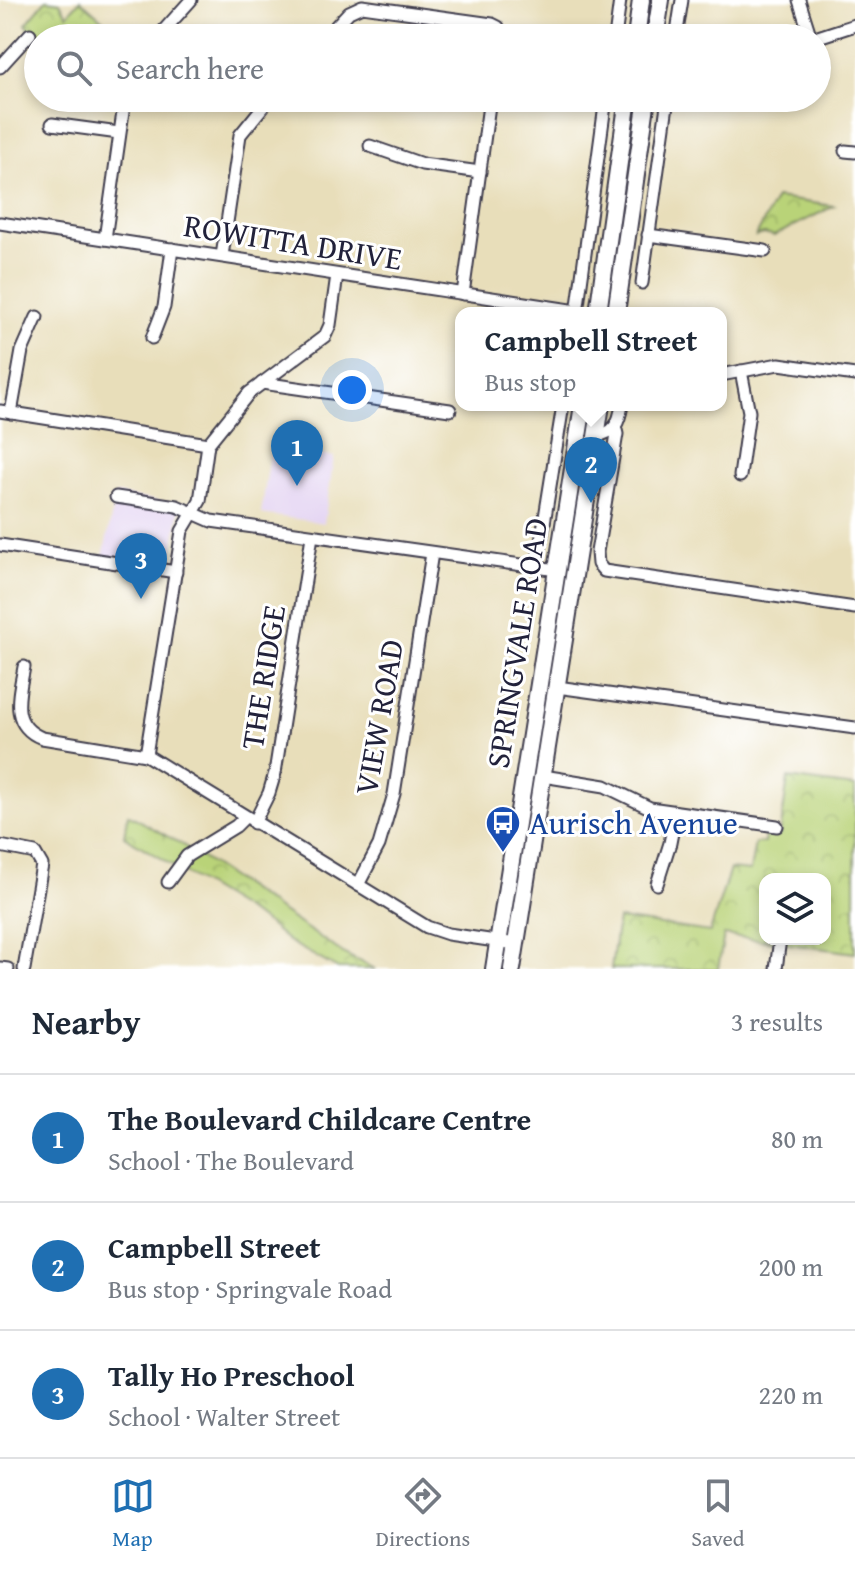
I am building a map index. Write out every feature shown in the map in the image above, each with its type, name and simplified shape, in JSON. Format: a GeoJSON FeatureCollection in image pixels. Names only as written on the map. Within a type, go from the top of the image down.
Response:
{"type":"FeatureCollection","features":[{"type":"Feature","properties":{"kind":"highway"},"geometry":{"type":"LineString","coordinates":[[638,24],[641,0]]}},
{"type":"Feature","properties":{"kind":"highway"},"geometry":{"type":"LineString","coordinates":[[657,24],[661,0]]}},
{"type":"Feature","properties":{"kind":"highway"},"geometry":{"type":"LineString","coordinates":[[599,307],[626,112]]}},
{"type":"Feature","properties":{"kind":"highway"},"geometry":{"type":"LineString","coordinates":[[617,307],[645,112]]}},
{"type":"Feature","properties":{"kind":"highway","name":"SPRINGVALE ROAD"},"geometry":{"type":"LineString","coordinates":[[513,969],[557,687],[606,428],[602,411]]}},
{"type":"Feature","properties":{"kind":"highway","name":"SPRINGVALE ROAD"},"geometry":{"type":"LineString","coordinates":[[494,968],[582,413]]}},
{"type":"Feature","properties":{"kind":"street"},"geometry":{"type":"LineString","coordinates":[[170,24],[191,0]]}},
{"type":"Feature","properties":{"kind":"street"},"geometry":{"type":"LineString","coordinates":[[617,24],[620,0]]}},
{"type":"Feature","properties":{"kind":"street"},"geometry":{"type":"LineString","coordinates":[[678,24],[682,0]]}},
{"type":"Feature","properties":{"kind":"street"},"geometry":{"type":"LineString","coordinates":[[799,0],[808,24]]}},
{"type":"Feature","properties":{"kind":"street"},"geometry":{"type":"LineString","coordinates":[[338,24],[349,12],[362,6],[492,24]]}},
{"type":"Feature","properties":{"kind":"street"},"geometry":{"type":"LineString","coordinates":[[831,32],[855,25]]}},
{"type":"Feature","properties":{"kind":"street"},"geometry":{"type":"LineString","coordinates":[[0,67],[24,41]]}},
{"type":"Feature","properties":{"kind":"street"},"geometry":{"type":"LineString","coordinates":[[105,239],[123,112]]}},
{"type":"Feature","properties":{"kind":"street"},"geometry":{"type":"LineString","coordinates":[[222,256],[240,135],[259,112]]}},
{"type":"Feature","properties":{"kind":"street"},"geometry":{"type":"LineString","coordinates":[[463,294],[488,112]]}},
{"type":"Feature","properties":{"kind":"street"},"geometry":{"type":"LineString","coordinates":[[578,307],[604,112]]}},
{"type":"Feature","properties":{"kind":"street"},"geometry":{"type":"LineString","coordinates":[[642,283],[666,112]]}},
{"type":"Feature","properties":{"kind":"street"},"geometry":{"type":"LineString","coordinates":[[52,124],[119,133]]}},
{"type":"Feature","properties":{"kind":"street"},"geometry":{"type":"LineString","coordinates":[[370,146],[422,164],[480,172]]}},
{"type":"Feature","properties":{"kind":"street"},"geometry":{"type":"LineString","coordinates":[[593,193],[633,198]]}},
{"type":"Feature","properties":{"kind":"street","name":"ROWITTA DRIVE"},"geometry":{"type":"LineString","coordinates":[[0,223],[545,307]]}},
{"type":"Feature","properties":{"kind":"street"},"geometry":{"type":"LineString","coordinates":[[648,235],[765,251]]}},
{"type":"Feature","properties":{"kind":"street"},"geometry":{"type":"LineString","coordinates":[[152,338],[164,307],[172,249]]}},
{"type":"Feature","properties":{"kind":"street"},"geometry":{"type":"LineString","coordinates":[[146,755],[182,531],[201,497],[208,444],[249,393],[325,336],[330,325],[337,275]]}},
{"type":"Feature","properties":{"kind":"street"},"geometry":{"type":"LineString","coordinates":[[37,317],[22,351],[6,412],[208,444]]}},
{"type":"Feature","properties":{"kind":"street"},"geometry":{"type":"LineString","coordinates":[[727,374],[781,364],[855,375]]}},
{"type":"Feature","properties":{"kind":"street"},"geometry":{"type":"LineString","coordinates":[[740,476],[749,412],[741,371]]}},
{"type":"Feature","properties":{"kind":"street"},"geometry":{"type":"LineString","coordinates":[[262,383],[450,410]]}},
{"type":"Feature","properties":{"kind":"street","name":"SPRINGVALE ROAD"},"geometry":{"type":"LineString","coordinates":[[537,567],[562,411]]}},
{"type":"Feature","properties":{"kind":"street","name":"SPRINGVALE ROAD"},"geometry":{"type":"LineString","coordinates":[[606,428],[618,411]]}},
{"type":"Feature","properties":{"kind":"street","name":"SPRINGVALE ROAD"},"geometry":{"type":"LineString","coordinates":[[582,413],[617,434],[597,552],[597,561],[602,570],[608,574],[855,608]]}},
{"type":"Feature","properties":{"kind":"street"},"geometry":{"type":"LineString","coordinates":[[116,497],[177,506],[211,521],[557,570]]}},
{"type":"Feature","properties":{"kind":"street","name":"THE RIDGE"},"geometry":{"type":"LineString","coordinates":[[168,882],[187,856],[249,820],[269,793],[275,773],[312,536]]}},
{"type":"Feature","properties":{"kind":"street"},"geometry":{"type":"LineString","coordinates":[[0,545],[176,572]]}},
{"type":"Feature","properties":{"kind":"street","name":"VIEW ROAD"},"geometry":{"type":"LineString","coordinates":[[358,885],[379,845],[394,794],[432,553]]}},
{"type":"Feature","properties":{"kind":"street"},"geometry":{"type":"LineString","coordinates":[[24,667],[18,712],[20,721],[32,733],[53,740],[146,755],[433,930],[516,944]]}},
{"type":"Feature","properties":{"kind":"street"},"geometry":{"type":"LineString","coordinates":[[557,687],[855,728]]}},
{"type":"Feature","properties":{"kind":"street"},"geometry":{"type":"LineString","coordinates":[[543,776],[605,786],[650,808],[777,826]]}},
{"type":"Feature","properties":{"kind":"street"},"geometry":{"type":"LineString","coordinates":[[657,884],[676,812]]}},
{"type":"Feature","properties":{"kind":"street"},"geometry":{"type":"LineString","coordinates":[[0,846],[35,853],[42,865],[24,969]]}},
{"type":"Feature","properties":{"kind":"street"},"geometry":{"type":"LineString","coordinates":[[776,969],[779,945]]}},
{"type":"Feature","properties":{"kind":"street"},"geometry":{"type":"LineString","coordinates":[[0,968],[8,969]]}},
{"type":"Feature","properties":{"kind":"street"},"geometry":{"type":"LineString","coordinates":[[494,968],[513,969]]}},
{"type":"Feature","properties":{"kind":"shaded area"},"geometry":{"type":"Polygon","coordinates":[[[271,448],[334,457],[324,523],[261,514],[271,448]]]}},
{"type":"Feature","properties":{"kind":"shaded area"},"geometry":{"type":"Polygon","coordinates":[[[116,494],[180,505],[171,566],[103,557],[116,494]]]}},
{"type":"Feature","properties":{"kind":"green space"},"geometry":{"type":"Polygon","coordinates":[[[46,0],[60,2],[67,15],[80,0],[107,24],[26,24],[46,0]]]}},
{"type":"Feature","properties":{"kind":"green space"},"geometry":{"type":"Polygon","coordinates":[[[776,198],[834,206],[774,236],[756,236],[776,198]]]}},
{"type":"Feature","properties":{"kind":"green space"},"geometry":{"type":"Polygon","coordinates":[[[788,778],[855,787],[855,953],[797,945],[831,945],[831,873],[759,873],[759,940],[724,935],[718,969],[611,969],[618,919],[710,932],[730,869],[750,871],[755,843],[764,843],[765,833],[780,835],[788,778]]]}},
{"type":"Feature","properties":{"kind":"green space"},"geometry":{"type":"Polygon","coordinates":[[[128,814],[183,845],[346,955],[375,969],[338,969],[288,941],[268,924],[124,836],[128,814]]]}},
{"type":"Feature","properties":{"kind":"place","name":"The Boulevard Childcare Centre"},"geometry":{"type":"Point","coordinates":[297,486]}},
{"type":"Feature","properties":{"kind":"place","name":"Campbell Street"},"geometry":{"type":"Point","coordinates":[591,503]}},
{"type":"Feature","properties":{"kind":"place","name":"Tally Ho Preschool"},"geometry":{"type":"Point","coordinates":[141,599]}},
{"type":"Feature","properties":{"kind":"place","name":"Aurisch Avenue"},"geometry":{"type":"Point","coordinates":[503,854]}}]}
